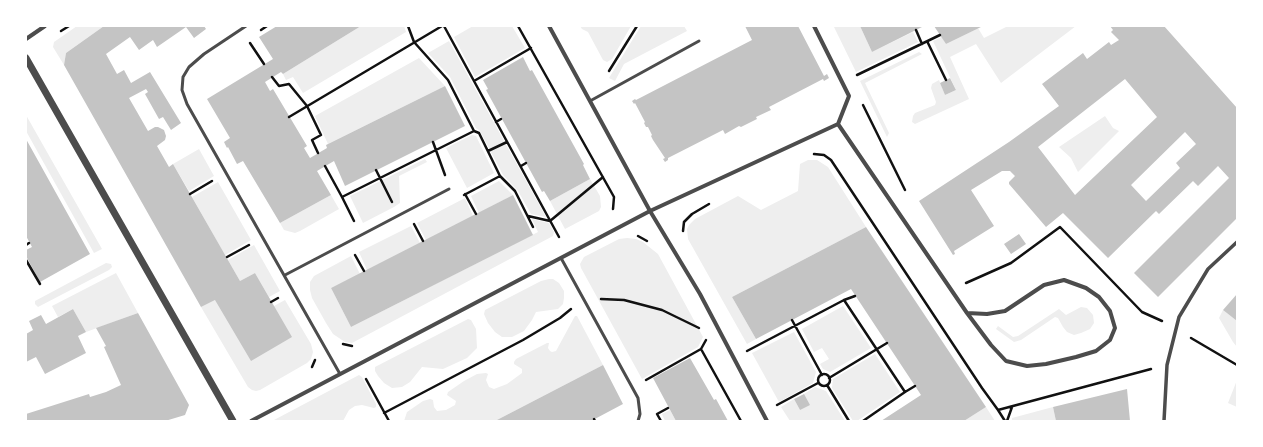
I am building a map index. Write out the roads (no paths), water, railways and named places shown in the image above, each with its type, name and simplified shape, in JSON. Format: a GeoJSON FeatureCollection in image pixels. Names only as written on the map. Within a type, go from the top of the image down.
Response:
{"type":"FeatureCollection","features":[{"type":"Feature","properties":{"kind":"street"},"geometry":{"type":"LineString","coordinates":[[26,39],[45,26]]}},
{"type":"Feature","properties":{"kind":"street"},"geometry":{"type":"LineString","coordinates":[[549,26],[650,211],[700,294],[767,421]]}},
{"type":"Feature","properties":{"kind":"street"},"geometry":{"type":"LineString","coordinates":[[251,421],[650,211],[838,124],[849,96],[814,26]]}},
{"type":"Feature","properties":{"kind":"street"},"geometry":{"type":"LineString","coordinates":[[26,58],[233,421]]}},
{"type":"Feature","properties":{"kind":"street"},"geometry":{"type":"LineString","coordinates":[[838,124],[967,312],[991,345],[1006,361],[1027,366],[1046,364],[1096,351],[1110,340],[1115,328],[1110,310],[1099,297],[1086,288],[1064,280],[1044,285],[1005,311],[987,314],[967,312]]}},
{"type":"Feature","properties":{"kind":"street"},"geometry":{"type":"LineString","coordinates":[[1164,421],[1167,365],[1179,317],[1208,269],[1237,242]]}},
{"type":"Feature","properties":{"kind":"lane"},"geometry":{"type":"LineString","coordinates":[[246,26],[204,54],[189,67],[183,77],[182,90],[187,104],[340,374]]}},
{"type":"Feature","properties":{"kind":"lane"},"geometry":{"type":"LineString","coordinates":[[590,101],[699,41]]}},
{"type":"Feature","properties":{"kind":"lane"},"geometry":{"type":"LineString","coordinates":[[285,275],[449,189]]}},
{"type":"Feature","properties":{"kind":"lane"},"geometry":{"type":"LineString","coordinates":[[561,258],[638,398],[640,414],[638,421]]}}]}
